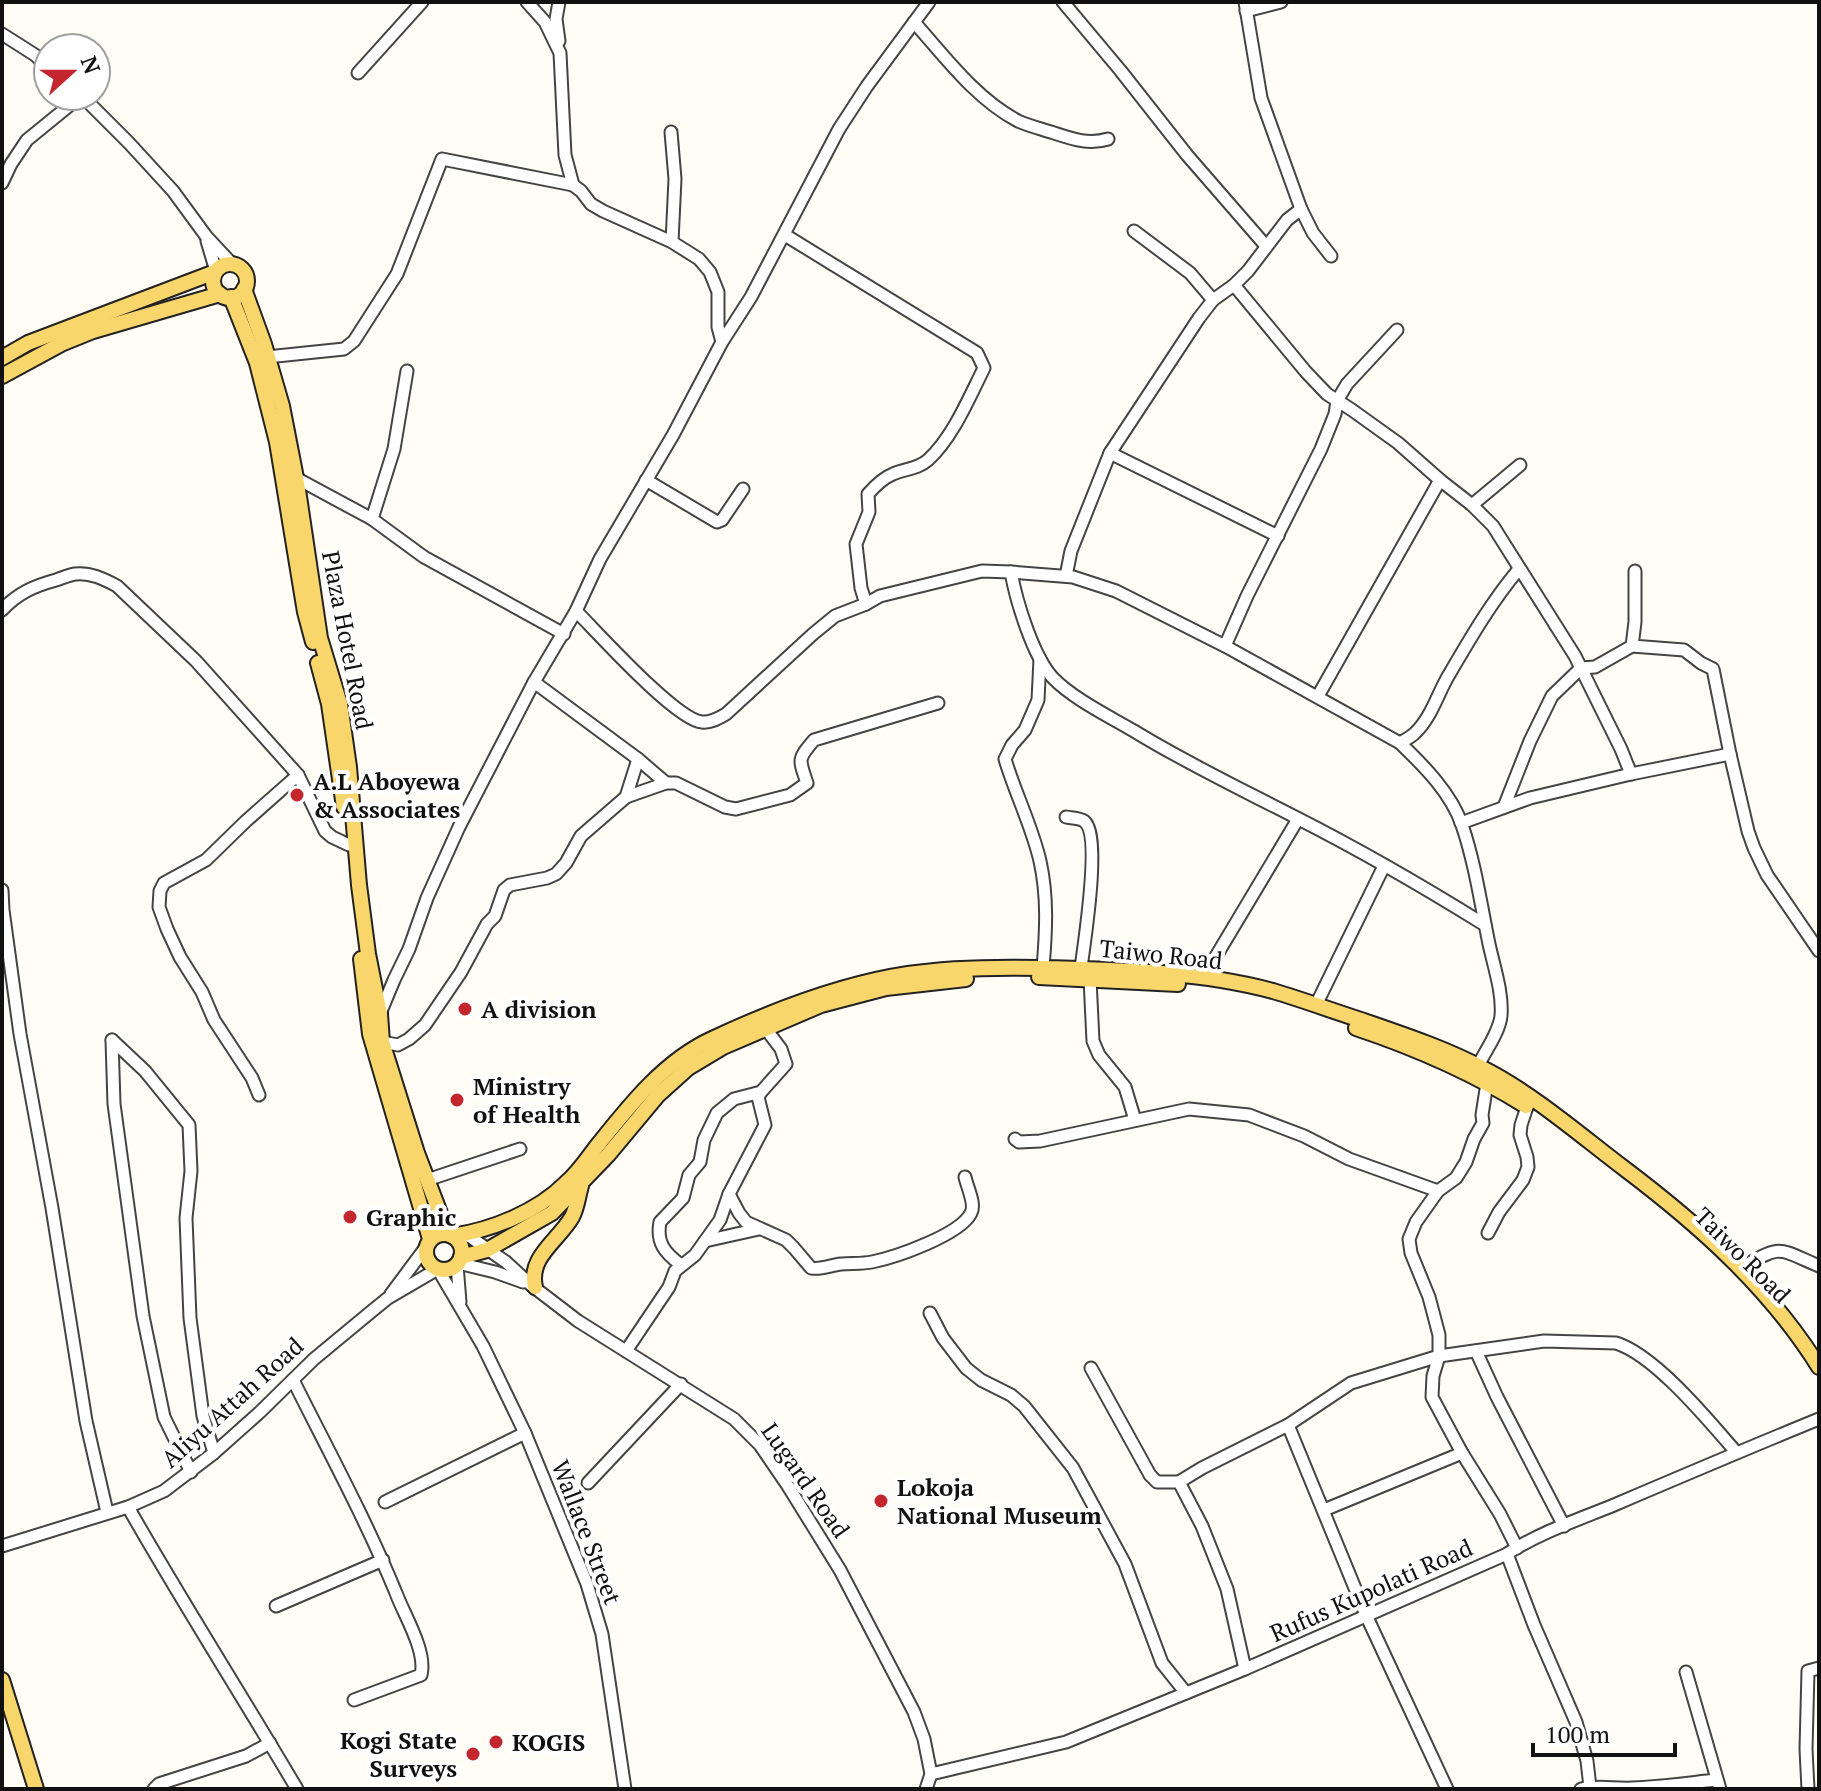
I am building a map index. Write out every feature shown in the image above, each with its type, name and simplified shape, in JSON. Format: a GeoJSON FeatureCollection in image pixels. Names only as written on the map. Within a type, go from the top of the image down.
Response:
{"type":"FeatureCollection","features":[{"type":"Feature","properties":{"kind":"main road"},"geometry":{"type":"LineString","coordinates":[[2,358],[28,343],[216,271],[222,266],[232,264],[245,273],[246,281],[232,293],[82,335],[2,376]]}},
{"type":"Feature","properties":{"kind":"main road"},"geometry":{"type":"LineString","coordinates":[[216,271],[213,284],[232,293]]}},
{"type":"Feature","properties":{"kind":"main road","name":"Plaza Hotel Road"},"geometry":{"type":"LineString","coordinates":[[232,293],[267,357],[282,406],[320,638],[340,704],[359,885],[380,1014],[376,1038],[427,1180],[456,1235]]}},
{"type":"Feature","properties":{"kind":"main road","name":"Plaza Hotel Road"},"geometry":{"type":"LineString","coordinates":[[232,293],[257,363],[277,442],[305,612],[329,704],[349,845],[364,992],[428,1243]]}},
{"type":"Feature","properties":{"kind":"main road","name":"Taiwo Road"},"geometry":{"type":"LineString","coordinates":[[456,1235],[526,1212],[555,1193],[668,1067],[707,1041],[831,992],[907,974],[979,968],[1043,968],[1263,997],[1362,1030],[1458,1068],[1487,1083],[1527,1107],[1604,1163],[1702,1241],[1782,1327],[1819,1380]]}},
{"type":"Feature","properties":{"kind":"main road","name":"Taiwo Road"},"geometry":{"type":"LineString","coordinates":[[459,1262],[487,1250],[552,1213],[581,1185],[658,1095],[688,1068],[723,1047],[821,1005],[886,988],[1004,976],[1086,973],[1203,978],[1270,991],[1415,1038],[1512,1085],[1674,1206],[1741,1268],[1786,1320],[1819,1367]]}},
{"type":"Feature","properties":{"kind":"main road"},"geometry":{"type":"LineString","coordinates":[[533,1286],[532,1274],[538,1260],[573,1214],[581,1185]]}},
{"type":"Feature","properties":{"kind":"main road"},"geometry":{"type":"LineString","coordinates":[[439,1234],[456,1235],[461,1248],[459,1262],[448,1270],[437,1270],[428,1262],[428,1243],[439,1234]]}},
{"type":"Feature","properties":{"kind":"main road"},"geometry":{"type":"LineString","coordinates":[[2,1680],[36,1789]]}},
{"type":"Feature","properties":{"kind":"main road"},"geometry":{"type":"LineString","coordinates":[[2,1713],[26,1789]]}},
{"type":"Feature","properties":{"kind":"street"},"geometry":{"type":"LineString","coordinates":[[358,73],[422,2]]}},
{"type":"Feature","properties":{"kind":"street"},"geometry":{"type":"LineString","coordinates":[[527,2],[551,20],[560,53],[565,155],[573,185]]}},
{"type":"Feature","properties":{"kind":"street"},"geometry":{"type":"LineString","coordinates":[[551,20],[559,2]]}},
{"type":"Feature","properties":{"kind":"street"},"geometry":{"type":"LineString","coordinates":[[380,1014],[459,827],[534,682],[564,634],[600,559],[673,435],[722,342],[751,297],[839,129],[929,2]]}},
{"type":"Feature","properties":{"kind":"street"},"geometry":{"type":"LineString","coordinates":[[1063,2],[1187,155],[1266,246]]}},
{"type":"Feature","properties":{"kind":"street"},"geometry":{"type":"LineString","coordinates":[[1281,2],[1246,7],[1261,98],[1301,209],[1313,233],[1331,256]]}},
{"type":"Feature","properties":{"kind":"street"},"geometry":{"type":"LineString","coordinates":[[914,22],[964,78],[999,109],[1019,121],[1070,138],[1090,142],[1108,139]]}},
{"type":"Feature","properties":{"kind":"street"},"geometry":{"type":"LineString","coordinates":[[2,34],[32,53]]}},
{"type":"Feature","properties":{"kind":"street"},"geometry":{"type":"LineString","coordinates":[[2,183],[27,140],[61,112]]}},
{"type":"Feature","properties":{"kind":"street"},"geometry":{"type":"LineString","coordinates":[[97,112],[173,191],[206,236],[232,264]]}},
{"type":"Feature","properties":{"kind":"street"},"geometry":{"type":"LineString","coordinates":[[671,132],[675,179],[672,242]]}},
{"type":"Feature","properties":{"kind":"street"},"geometry":{"type":"LineString","coordinates":[[267,357],[344,349],[354,341],[397,274],[442,159],[573,185],[591,204],[672,242],[699,259],[710,272],[718,292],[718,327],[722,342]]}},
{"type":"Feature","properties":{"kind":"street"},"geometry":{"type":"LineString","coordinates":[[1066,576],[1071,551],[1110,453],[1213,300],[1248,271],[1287,220],[1301,209]]}},
{"type":"Feature","properties":{"kind":"street"},"geometry":{"type":"LineString","coordinates":[[1134,231],[1190,273],[1213,300]]}},
{"type":"Feature","properties":{"kind":"street"},"geometry":{"type":"LineString","coordinates":[[785,235],[977,353],[984,368],[956,424],[926,462],[892,474],[868,494],[869,512],[856,544],[866,604]]}},
{"type":"Feature","properties":{"kind":"street"},"geometry":{"type":"LineString","coordinates":[[206,236],[216,271]]}},
{"type":"Feature","properties":{"kind":"street"},"geometry":{"type":"LineString","coordinates":[[1234,285],[1327,394],[1398,443],[1493,526],[1581,668],[1631,774]]}},
{"type":"Feature","properties":{"kind":"street"},"geometry":{"type":"LineString","coordinates":[[1225,646],[1330,428],[1337,401],[1347,384],[1397,330]]}},
{"type":"Feature","properties":{"kind":"street"},"geometry":{"type":"LineString","coordinates":[[372,519],[394,449],[407,371]]}},
{"type":"Feature","properties":{"kind":"street"},"geometry":{"type":"LineString","coordinates":[[1110,453],[1278,536]]}},
{"type":"Feature","properties":{"kind":"street"},"geometry":{"type":"LineString","coordinates":[[1472,505],[1520,465]]}},
{"type":"Feature","properties":{"kind":"street"},"geometry":{"type":"LineString","coordinates":[[296,478],[372,519],[424,557],[564,634]]}},
{"type":"Feature","properties":{"kind":"street"},"geometry":{"type":"LineString","coordinates":[[646,480],[717,522],[722,520],[743,489]]}},
{"type":"Feature","properties":{"kind":"street"},"geometry":{"type":"LineString","coordinates":[[1318,696],[1440,480]]}},
{"type":"Feature","properties":{"kind":"street"},"geometry":{"type":"LineString","coordinates":[[1400,743],[1415,733],[1428,716],[1471,638],[1519,569]]}},
{"type":"Feature","properties":{"kind":"street"},"geometry":{"type":"LineString","coordinates":[[576,611],[659,695],[689,718],[701,723],[726,714],[835,616],[880,596],[982,571],[1066,576],[1116,591],[1225,646],[1400,743],[1446,794],[1461,823],[1500,998],[1499,1025],[1478,1066]]}},
{"type":"Feature","properties":{"kind":"street"},"geometry":{"type":"LineString","coordinates":[[1632,646],[1635,571]]}},
{"type":"Feature","properties":{"kind":"street"},"geometry":{"type":"LineString","coordinates":[[1011,572],[1018,605],[1040,658],[1047,671],[1064,688],[1176,757],[1298,819],[1485,925]]}},
{"type":"Feature","properties":{"kind":"street"},"geometry":{"type":"LineString","coordinates":[[2,610],[12,599],[31,587],[75,574],[91,575],[117,586],[196,661],[298,775],[325,831],[349,845]]}},
{"type":"Feature","properties":{"kind":"street"},"geometry":{"type":"LineString","coordinates":[[1581,668],[1595,667],[1632,646],[1684,650],[1713,669],[1730,754],[1754,848],[1767,875],[1819,951]]}},
{"type":"Feature","properties":{"kind":"street"},"geometry":{"type":"LineString","coordinates":[[1040,658],[1038,700],[1025,730],[1005,759],[1039,857],[1045,887],[1047,923],[1043,968]]}},
{"type":"Feature","properties":{"kind":"street"},"geometry":{"type":"LineString","coordinates":[[1504,807],[1552,696],[1581,668]]}},
{"type":"Feature","properties":{"kind":"street"},"geometry":{"type":"LineString","coordinates":[[534,682],[666,783]]}},
{"type":"Feature","properties":{"kind":"street"},"geometry":{"type":"LineString","coordinates":[[376,1038],[398,1045],[425,1025],[461,972],[487,924],[495,916],[504,890],[510,885],[556,874],[581,836],[626,797],[666,783],[676,783],[725,807],[736,809],[790,795],[807,783],[801,756],[814,740],[938,703]]}},
{"type":"Feature","properties":{"kind":"street"},"geometry":{"type":"LineString","coordinates":[[1461,823],[1530,798],[1730,754]]}},
{"type":"Feature","properties":{"kind":"street"},"geometry":{"type":"LineString","coordinates":[[626,797],[638,759]]}},
{"type":"Feature","properties":{"kind":"street"},"geometry":{"type":"LineString","coordinates":[[259,1095],[180,957],[159,907],[160,891],[164,883],[206,860],[298,775]]}},
{"type":"Feature","properties":{"kind":"street"},"geometry":{"type":"LineString","coordinates":[[1066,817],[1086,823],[1092,837],[1086,973],[1093,1041],[1099,1055],[1125,1087],[1135,1120]]}},
{"type":"Feature","properties":{"kind":"street"},"geometry":{"type":"LineString","coordinates":[[1203,978],[1298,819]]}},
{"type":"Feature","properties":{"kind":"street"},"geometry":{"type":"LineString","coordinates":[[1316,1005],[1384,866]]}},
{"type":"Feature","properties":{"kind":"street"},"geometry":{"type":"LineString","coordinates":[[2,890],[20,1034],[86,1421],[107,1512]]}},
{"type":"Feature","properties":{"kind":"street"},"geometry":{"type":"LineString","coordinates":[[626,1351],[669,1287],[675,1271],[695,1255],[720,1220],[729,1194],[765,1125],[758,1097],[786,1064],[781,1049],[766,1029]]}},
{"type":"Feature","properties":{"kind":"street"},"geometry":{"type":"LineString","coordinates":[[191,1472],[164,1417],[143,1316],[114,1104],[112,1040],[145,1071],[189,1125],[191,1171],[186,1218],[190,1318],[203,1416],[214,1453]]}},
{"type":"Feature","properties":{"kind":"street"},"geometry":{"type":"LineString","coordinates":[[1487,1083],[1483,1123],[1466,1162],[1456,1178],[1438,1191],[1416,1222],[1409,1239],[1439,1335],[1432,1397],[1500,1514],[1534,1625],[1576,1722],[1587,1761],[1586,1788],[1718,1784],[1686,1672]]}},
{"type":"Feature","properties":{"kind":"street"},"geometry":{"type":"LineString","coordinates":[[681,1265],[665,1253],[659,1241],[660,1222],[683,1198],[689,1175],[700,1162],[704,1140],[717,1113],[734,1099],[761,1092]]}},
{"type":"Feature","properties":{"kind":"street"},"geometry":{"type":"LineString","coordinates":[[1488,1233],[1523,1180],[1528,1167],[1520,1135],[1527,1107]]}},
{"type":"Feature","properties":{"kind":"street"},"geometry":{"type":"LineString","coordinates":[[1015,1139],[1019,1142],[1040,1141],[1189,1109],[1214,1110],[1249,1115],[1304,1136],[1349,1159],[1438,1191]]}},
{"type":"Feature","properties":{"kind":"street"},"geometry":{"type":"LineString","coordinates":[[427,1180],[520,1149]]}},
{"type":"Feature","properties":{"kind":"street"},"geometry":{"type":"LineString","coordinates":[[729,1194],[746,1222],[786,1240],[811,1268],[816,1269],[873,1262],[920,1247],[948,1233],[970,1215],[973,1207],[965,1177]]}},
{"type":"Feature","properties":{"kind":"street"},"geometry":{"type":"LineString","coordinates":[[705,1241],[759,1229]]}},
{"type":"Feature","properties":{"kind":"street","name":"Lugard Road"},"geometry":{"type":"LineString","coordinates":[[456,1235],[506,1262],[578,1321],[719,1408],[760,1445],[840,1570],[914,1712],[924,1739],[931,1774]]}},
{"type":"Feature","properties":{"kind":"street"},"geometry":{"type":"LineString","coordinates":[[388,1298],[428,1243]]}},
{"type":"Feature","properties":{"kind":"street"},"geometry":{"type":"LineString","coordinates":[[1741,1268],[1773,1250],[1782,1250],[1819,1266]]}},
{"type":"Feature","properties":{"kind":"street"},"geometry":{"type":"LineString","coordinates":[[461,1307],[459,1262],[533,1286]]}},
{"type":"Feature","properties":{"kind":"street"},"geometry":{"type":"LineString","coordinates":[[388,1298],[437,1270]]}},
{"type":"Feature","properties":{"kind":"street","name":"Wallace Street"},"geometry":{"type":"LineString","coordinates":[[437,1270],[483,1346],[525,1433],[587,1584],[602,1634],[625,1789]]}},
{"type":"Feature","properties":{"kind":"street","name":"Aliyu Attah Road"},"geometry":{"type":"LineString","coordinates":[[2,1546],[128,1507],[164,1491],[214,1453],[314,1359],[388,1298]]}},
{"type":"Feature","properties":{"kind":"street"},"geometry":{"type":"LineString","coordinates":[[930,1313],[943,1338],[966,1368],[1024,1406],[1073,1468],[1125,1564],[1162,1663],[1186,1693]]}},
{"type":"Feature","properties":{"kind":"street"},"geometry":{"type":"LineString","coordinates":[[1091,1368],[1150,1475],[1157,1482],[1179,1482],[1288,1425],[1351,1383],[1439,1356],[1544,1341],[1616,1343],[1627,1347],[1690,1400],[1736,1452]]}},
{"type":"Feature","properties":{"kind":"street"},"geometry":{"type":"LineString","coordinates":[[1476,1351],[1564,1526]]}},
{"type":"Feature","properties":{"kind":"street"},"geometry":{"type":"LineString","coordinates":[[293,1380],[383,1560],[420,1651],[421,1675],[354,1700]]}},
{"type":"Feature","properties":{"kind":"street"},"geometry":{"type":"LineString","coordinates":[[588,1483],[681,1384]]}},
{"type":"Feature","properties":{"kind":"street","name":"Rufus Kupolati Road"},"geometry":{"type":"LineString","coordinates":[[931,1774],[1066,1742],[1245,1669],[1564,1526],[1819,1419]]}},
{"type":"Feature","properties":{"kind":"street"},"geometry":{"type":"LineString","coordinates":[[1288,1425],[1366,1615],[1447,1789]]}},
{"type":"Feature","properties":{"kind":"street"},"geometry":{"type":"LineString","coordinates":[[385,1502],[525,1433]]}},
{"type":"Feature","properties":{"kind":"street"},"geometry":{"type":"LineString","coordinates":[[1324,1510],[1462,1453]]}},
{"type":"Feature","properties":{"kind":"street"},"geometry":{"type":"LineString","coordinates":[[1179,1482],[1202,1526],[1227,1589],[1245,1669]]}},
{"type":"Feature","properties":{"kind":"street"},"geometry":{"type":"LineString","coordinates":[[128,1507],[297,1789]]}},
{"type":"Feature","properties":{"kind":"street"},"geometry":{"type":"LineString","coordinates":[[276,1606],[383,1560]]}},
{"type":"Feature","properties":{"kind":"street"},"geometry":{"type":"LineString","coordinates":[[1808,1789],[1808,1671],[1819,1668]]}},
{"type":"Feature","properties":{"kind":"street"},"geometry":{"type":"LineString","coordinates":[[154,1789],[159,1784],[246,1756],[270,1743]]}},
{"type":"Feature","properties":{"kind":"street"},"geometry":{"type":"LineString","coordinates":[[926,1789],[931,1774]]}},
{"type":"Feature","properties":{"kind":"place","name":"A.L Aboyewa & Associates"},"geometry":{"type":"Point","coordinates":[297,795]}},
{"type":"Feature","properties":{"kind":"place","name":"A division"},"geometry":{"type":"Point","coordinates":[465,1009]}},
{"type":"Feature","properties":{"kind":"place","name":"Ministry of Health"},"geometry":{"type":"Point","coordinates":[457,1100]}},
{"type":"Feature","properties":{"kind":"place","name":"Graphic"},"geometry":{"type":"Point","coordinates":[350,1217]}},
{"type":"Feature","properties":{"kind":"place","name":"Lokoja National Museum"},"geometry":{"type":"Point","coordinates":[881,1501]}},
{"type":"Feature","properties":{"kind":"place","name":"KOGIS"},"geometry":{"type":"Point","coordinates":[496,1742]}},
{"type":"Feature","properties":{"kind":"place","name":"Kogi State Surveys"},"geometry":{"type":"Point","coordinates":[473,1754]}}]}
